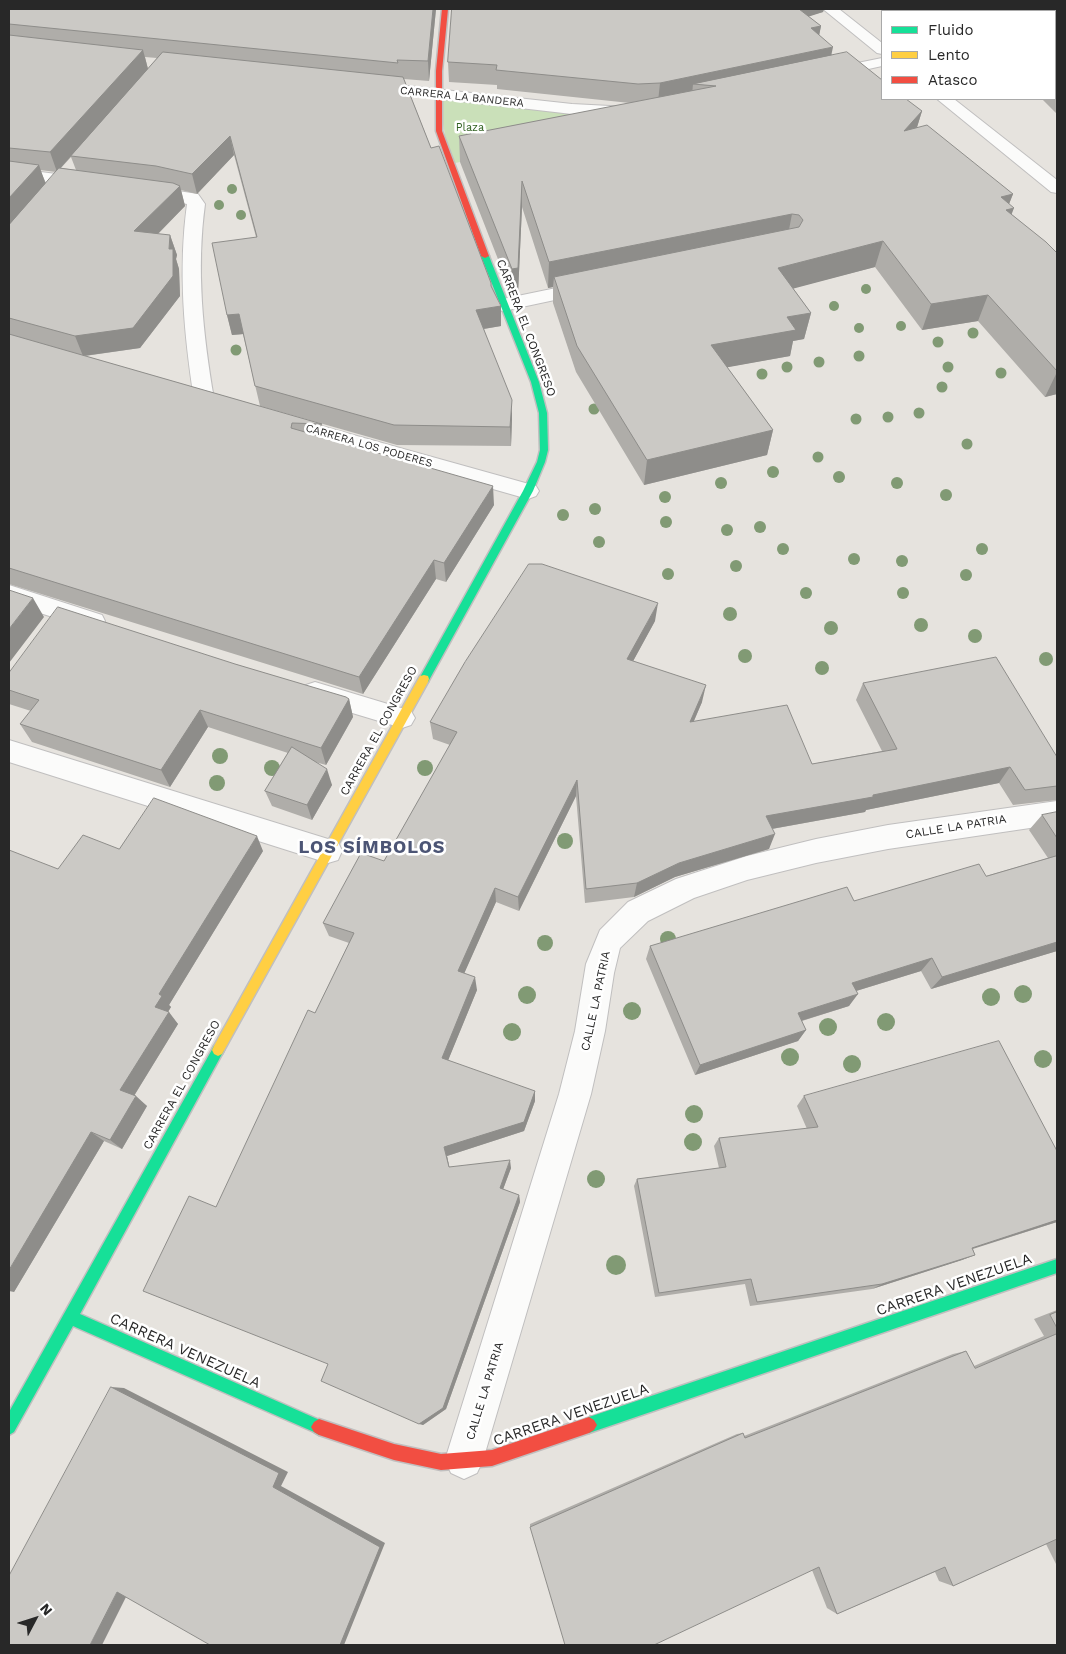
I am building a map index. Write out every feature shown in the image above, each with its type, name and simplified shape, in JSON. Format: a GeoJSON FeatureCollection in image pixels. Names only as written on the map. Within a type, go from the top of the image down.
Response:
{"type":"FeatureCollection","features":[{"type":"Feature","properties":{"kind":"street","name":"CARRERA EL CONGRESO"},"geometry":{"type":"LineString","coordinates":[[9,1427],[528,491],[542,459],[547,438],[544,413],[535,382],[503,305],[439,131],[438,94],[445,9]]}},
{"type":"Feature","properties":{"kind":"street"},"geometry":{"type":"LineString","coordinates":[[830,9],[881,49]]}},
{"type":"Feature","properties":{"kind":"street"},"geometry":{"type":"LineString","coordinates":[[815,76],[881,62]]}},
{"type":"Feature","properties":{"kind":"street","name":"CARRERA LA BANDERA"},"geometry":{"type":"LineString","coordinates":[[360,86],[584,110],[643,111]]}},
{"type":"Feature","properties":{"kind":"street"},"geometry":{"type":"LineString","coordinates":[[945,100],[1057,188]]}},
{"type":"Feature","properties":{"kind":"street"},"geometry":{"type":"LineString","coordinates":[[57,186],[75,165]]}},
{"type":"Feature","properties":{"kind":"street"},"geometry":{"type":"LineString","coordinates":[[9,173],[57,186],[109,186]]}},
{"type":"Feature","properties":{"kind":"street"},"geometry":{"type":"LineString","coordinates":[[127,188],[182,196],[195,200],[190,246],[190,277],[194,340],[204,399]]}},
{"type":"Feature","properties":{"kind":"street"},"geometry":{"type":"LineString","coordinates":[[503,305],[607,284]]}},
{"type":"Feature","properties":{"kind":"street","name":"CARRERA LOS PODERES"},"geometry":{"type":"LineString","coordinates":[[274,420],[528,491]]}},
{"type":"Feature","properties":{"kind":"street"},"geometry":{"type":"LineString","coordinates":[[9,594],[110,627]]}},
{"type":"Feature","properties":{"kind":"street"},"geometry":{"type":"LineString","coordinates":[[47,634],[63,612]]}},
{"type":"Feature","properties":{"kind":"street"},"geometry":{"type":"LineString","coordinates":[[298,687],[402,718]]}},
{"type":"Feature","properties":{"kind":"street"},"geometry":{"type":"LineString","coordinates":[[9,751],[328,851]]}},
{"type":"Feature","properties":{"kind":"street","name":"CALLE LA PATRIA"},"geometry":{"type":"LineString","coordinates":[[464,1460],[575,1094],[589,1036],[602,964],[609,940],[622,924],[651,903],[695,884],[764,864],[867,841],[1057,812]]}},
{"type":"Feature","properties":{"kind":"street","name":"CARRERA VENEZUELA"},"geometry":{"type":"LineString","coordinates":[[70,1317],[321,1428],[403,1454],[441,1462],[492,1458],[1057,1266]]}},
{"type":"Feature","properties":{"kind":"green space","name":"Plaza"},"geometry":{"type":"Polygon","coordinates":[[[438,94],[584,110],[546,145],[450,164],[438,94]]]}},
{"type":"Feature","properties":{"kind":"building"},"geometry":{"type":"Polygon","coordinates":[[[9,9],[433,9],[428,61],[397,60],[398,63],[9,24],[9,9]]]}},
{"type":"Feature","properties":{"kind":"building"},"geometry":{"type":"Polygon","coordinates":[[[452,9],[799,9],[821,26],[811,28],[833,47],[660,83],[638,84],[496,70],[497,65],[448,62],[452,9]]]}},
{"type":"Feature","properties":{"kind":"building"},"geometry":{"type":"Polygon","coordinates":[[[9,35],[143,50],[50,152],[9,148],[9,35]]]}},
{"type":"Feature","properties":{"kind":"building"},"geometry":{"type":"Polygon","coordinates":[[[163,52],[403,77],[431,148],[439,146],[491,286],[501,306],[476,310],[512,400],[510,427],[394,425],[255,386],[239,314],[227,315],[212,243],[257,237],[230,136],[192,174],[156,166],[71,156],[163,52]]]}},
{"type":"Feature","properties":{"kind":"building"},"geometry":{"type":"Polygon","coordinates":[[[847,52],[881,79],[881,100],[907,100],[922,111],[904,131],[927,125],[1013,194],[1001,197],[1014,208],[1006,210],[1057,253],[1057,371],[988,295],[931,304],[883,241],[778,268],[811,313],[787,317],[796,330],[711,345],[773,430],[647,460],[577,346],[554,277],[799,227],[803,220],[799,215],[792,214],[549,262],[522,181],[518,268],[512,269],[459,136],[716,86],[693,84],[847,52]]]}},
{"type":"Feature","properties":{"kind":"building"},"geometry":{"type":"Polygon","coordinates":[[[9,161],[39,165],[9,198],[9,161]]]}},
{"type":"Feature","properties":{"kind":"building"},"geometry":{"type":"Polygon","coordinates":[[[59,168],[173,183],[180,186],[134,231],[170,235],[169,249],[173,249],[173,276],[133,328],[75,336],[9,318],[9,225],[59,168]]]}},
{"type":"Feature","properties":{"kind":"building"},"geometry":{"type":"Polygon","coordinates":[[[9,334],[322,424],[292,423],[291,428],[493,486],[444,563],[434,560],[359,677],[9,568],[9,334]]]}},
{"type":"Feature","properties":{"kind":"building"},"geometry":{"type":"Polygon","coordinates":[[[529,564],[542,564],[658,603],[627,659],[706,685],[690,722],[787,705],[812,764],[897,749],[863,683],[996,657],[1057,757],[1057,786],[1025,790],[1010,767],[873,795],[873,797],[766,816],[775,834],[679,863],[637,883],[586,889],[577,780],[518,897],[495,888],[458,971],[475,977],[442,1058],[535,1091],[524,1122],[444,1147],[449,1167],[510,1160],[500,1188],[519,1195],[443,1408],[419,1424],[321,1381],[328,1364],[143,1291],[189,1196],[216,1207],[308,1010],[315,1013],[354,933],[323,923],[361,853],[384,861],[457,732],[430,722],[465,662],[529,564]]]}},
{"type":"Feature","properties":{"kind":"building"},"geometry":{"type":"Polygon","coordinates":[[[9,590],[33,598],[9,629],[9,590]]]}},
{"type":"Feature","properties":{"kind":"building"},"geometry":{"type":"Polygon","coordinates":[[[58,607],[349,699],[321,748],[200,710],[161,770],[20,724],[39,700],[9,690],[9,673],[58,607]]]}},
{"type":"Feature","properties":{"kind":"building"},"geometry":{"type":"Polygon","coordinates":[[[292,747],[327,769],[307,805],[265,791],[292,747]]]}},
{"type":"Feature","properties":{"kind":"building"},"geometry":{"type":"Polygon","coordinates":[[[154,798],[257,836],[159,994],[162,996],[155,1007],[169,1012],[120,1090],[136,1096],[110,1140],[91,1132],[9,1270],[9,850],[58,869],[83,835],[119,849],[154,798]]]}},
{"type":"Feature","properties":{"kind":"building"},"geometry":{"type":"Polygon","coordinates":[[[1057,812],[1057,838],[1042,815],[1057,812]]]}},
{"type":"Feature","properties":{"kind":"building"},"geometry":{"type":"Polygon","coordinates":[[[1057,856],[1057,942],[942,977],[932,958],[852,983],[858,994],[798,1013],[806,1030],[700,1065],[650,946],[847,887],[854,901],[979,864],[986,876],[1057,856]]]}},
{"type":"Feature","properties":{"kind":"building"},"geometry":{"type":"Polygon","coordinates":[[[999,1041],[1057,1151],[1057,1220],[972,1248],[975,1255],[882,1284],[757,1302],[751,1279],[659,1293],[637,1179],[726,1167],[719,1138],[818,1127],[804,1096],[999,1041]]]}},
{"type":"Feature","properties":{"kind":"building"},"geometry":{"type":"Polygon","coordinates":[[[1057,1312],[1057,1328],[1050,1315],[1057,1312]]]}},
{"type":"Feature","properties":{"kind":"building"},"geometry":{"type":"Polygon","coordinates":[[[1057,1334],[1057,1539],[953,1586],[945,1567],[837,1614],[819,1567],[654,1645],[565,1645],[530,1527],[743,1433],[745,1438],[966,1351],[975,1368],[1057,1334]]]}},
{"type":"Feature","properties":{"kind":"building"},"geometry":{"type":"Polygon","coordinates":[[[111,1387],[279,1473],[273,1487],[380,1547],[340,1645],[210,1645],[117,1592],[90,1645],[9,1645],[9,1576],[111,1387]]]}},
{"type":"Feature","properties":{"kind":"traffic: fast"},"geometry":{"type":"LineString","coordinates":[[424,679],[528,491],[541,462],[544,450],[543,413],[535,382],[485,256]]}},
{"type":"Feature","properties":{"kind":"traffic: fast"},"geometry":{"type":"LineString","coordinates":[[9,1427],[218,1050]]}},
{"type":"Feature","properties":{"kind":"traffic: fast"},"geometry":{"type":"LineString","coordinates":[[589,1425],[1057,1266]]}},
{"type":"Feature","properties":{"kind":"traffic: fast"},"geometry":{"type":"LineString","coordinates":[[70,1317],[319,1427]]}},
{"type":"Feature","properties":{"kind":"traffic: slow"},"geometry":{"type":"LineString","coordinates":[[218,1050],[424,679]]}},
{"type":"Feature","properties":{"kind":"traffic: jam"},"geometry":{"type":"LineString","coordinates":[[445,9],[439,71],[439,131],[485,256]]}},
{"type":"Feature","properties":{"kind":"traffic: jam"},"geometry":{"type":"LineString","coordinates":[[319,1427],[394,1452],[441,1462],[492,1458],[589,1425]]}},
{"type":"Feature","properties":{"kind":"district","name":"LOS SÍMBOLOS"},"geometry":{"type":"Point","coordinates":[372,848]}}]}
